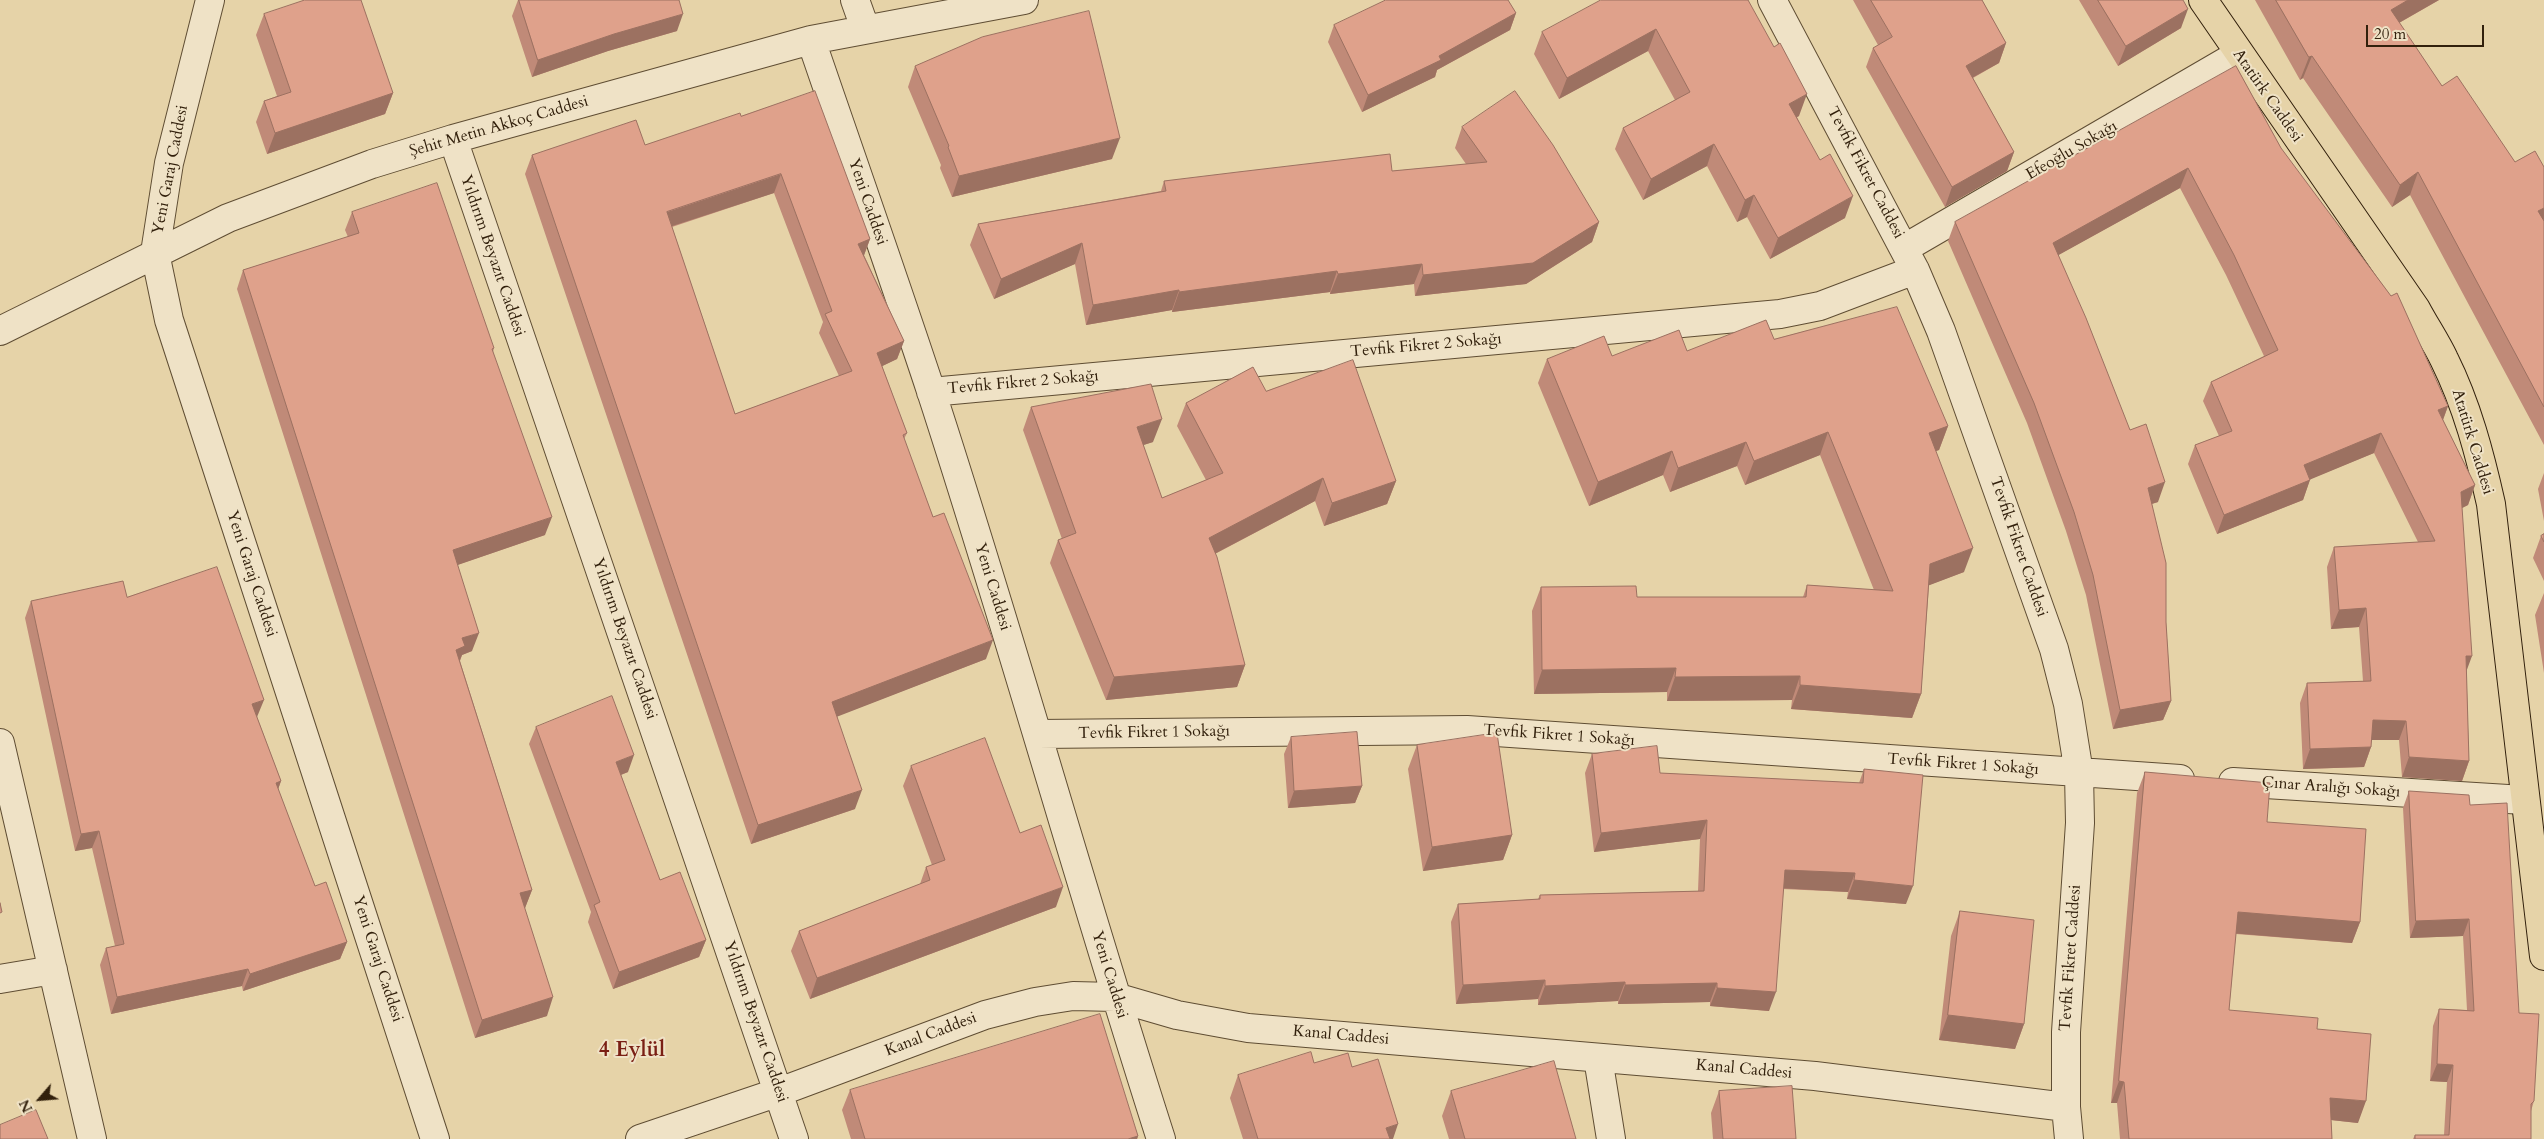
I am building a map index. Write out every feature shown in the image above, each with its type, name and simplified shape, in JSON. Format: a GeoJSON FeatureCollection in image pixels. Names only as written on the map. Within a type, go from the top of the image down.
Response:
{"type":"FeatureCollection","features":[{"type":"Feature","properties":{"kind":"main road","name":"Atatürk Caddesi"},"geometry":{"type":"LineString","coordinates":[[2203,0],[2238,54],[2416,309],[2444,359],[2465,410],[2491,504],[2524,800],[2544,956]]}},
{"type":"Feature","properties":{"kind":"street","name":"Yeni Garaj Caddesi"},"geometry":{"type":"LineString","coordinates":[[210,0],[169,163],[154,253],[172,330],[435,1139]]}},
{"type":"Feature","properties":{"kind":"street"},"geometry":{"type":"LineString","coordinates":[[855,0],[865,28]]}},
{"type":"Feature","properties":{"kind":"street","name":"Şehit Metin Akkoç Caddesi"},"geometry":{"type":"LineString","coordinates":[[0,330],[228,218],[372,164],[452,139],[811,40],[865,28],[1024,0]]}},
{"type":"Feature","properties":{"kind":"street","name":"Tevfik Fikret Caddesi"},"geometry":{"type":"LineString","coordinates":[[1772,0],[1910,259],[1941,331],[2054,649],[2068,704],[2079,773],[2080,823],[2066,1032],[2066,1107],[2069,1139]]}},
{"type":"Feature","properties":{"kind":"street","name":"Yeni Caddesi"},"geometry":{"type":"LineString","coordinates":[[811,40],[931,392],[1038,734],[1116,997],[1161,1139]]}},
{"type":"Feature","properties":{"kind":"street","name":"Efeoğlu Sokağı"},"geometry":{"type":"LineString","coordinates":[[1910,259],[2238,54]]}},
{"type":"Feature","properties":{"kind":"street","name":"Yıldırım Beyazıt Caddesi"},"geometry":{"type":"LineString","coordinates":[[452,139],[794,1139]]}},
{"type":"Feature","properties":{"kind":"street","name":"Tevfik Fikret 2 Sokağı"},"geometry":{"type":"LineString","coordinates":[[931,392],[1780,314],[1830,302],[1910,259]]}},
{"type":"Feature","properties":{"kind":"street","name":"Tevfik Fikret 1 Sokağı"},"geometry":{"type":"LineString","coordinates":[[1038,734],[1467,730],[2079,773]]}},
{"type":"Feature","properties":{"kind":"street"},"geometry":{"type":"LineString","coordinates":[[0,743],[92,1139]]}},
{"type":"Feature","properties":{"kind":"street","name":"Çınar Aralığı Sokağı"},"geometry":{"type":"LineString","coordinates":[[2079,773],[2524,800]]}},
{"type":"Feature","properties":{"kind":"street"},"geometry":{"type":"LineString","coordinates":[[0,978],[53,970]]}},
{"type":"Feature","properties":{"kind":"street","name":"Kanal Caddesi"},"geometry":{"type":"LineString","coordinates":[[640,1139],[779,1092],[985,1015],[1073,996],[1116,997],[1209,1023],[1248,1028],[1815,1076],[2066,1107]]}},
{"type":"Feature","properties":{"kind":"street"},"geometry":{"type":"LineString","coordinates":[[1598,1058],[1611,1139]]}},
{"type":"Feature","properties":{"kind":"building"},"geometry":{"type":"Polygon","coordinates":[[[305,0],[361,0],[393,93],[275,133],[264,101],[291,92],[264,14],[305,0]]]}},
{"type":"Feature","properties":{"kind":"building"},"geometry":{"type":"Polygon","coordinates":[[[519,0],[679,0],[683,14],[614,34],[538,60],[519,0]]]}},
{"type":"Feature","properties":{"kind":"building"},"geometry":{"type":"Polygon","coordinates":[[[1386,0],[1508,0],[1516,13],[1439,56],[1441,60],[1368,95],[1334,25],[1386,0]]]}},
{"type":"Feature","properties":{"kind":"building"},"geometry":{"type":"Polygon","coordinates":[[[1601,0],[1748,0],[1774,47],[1780,43],[1807,94],[1789,104],[1820,160],[1830,154],[1853,196],[1778,238],[1754,195],[1745,200],[1714,144],[1651,179],[1623,128],[1690,92],[1656,29],[1567,78],[1542,32],[1601,0]]]}},
{"type":"Feature","properties":{"kind":"building"},"geometry":{"type":"Polygon","coordinates":[[[1871,0],[1982,0],[2006,43],[1966,66],[2014,152],[1952,187],[1873,48],[1892,37],[1871,0]]]}},
{"type":"Feature","properties":{"kind":"building"},"geometry":{"type":"Polygon","coordinates":[[[2098,0],[2183,0],[2188,9],[2126,46],[2098,0]]]}},
{"type":"Feature","properties":{"kind":"building"},"geometry":{"type":"Polygon","coordinates":[[[2276,0],[2408,0],[2391,10],[2442,86],[2457,76],[2515,162],[2535,151],[2544,167],[2544,208],[2538,211],[2544,221],[2544,407],[2418,172],[2400,185],[2312,56],[2309,57],[2276,0]]]}},
{"type":"Feature","properties":{"kind":"building"},"geometry":{"type":"Polygon","coordinates":[[[1089,11],[1120,138],[959,176],[949,146],[915,66],[982,37],[1089,11]]]}},
{"type":"Feature","properties":{"kind":"building"},"geometry":{"type":"Polygon","coordinates":[[[2236,66],[2281,148],[2391,296],[2397,293],[2448,406],[2438,410],[2475,485],[2461,492],[2472,656],[2466,656],[2469,761],[2409,757],[2406,721],[2373,720],[2371,747],[2310,749],[2307,683],[2371,681],[2366,608],[2339,610],[2334,547],[2435,541],[2381,433],[2304,465],[2310,480],[2224,515],[2195,445],[2232,431],[2211,382],[2278,350],[2234,255],[2188,168],[2053,243],[2086,318],[2130,430],[2146,424],[2165,482],[2148,488],[2166,563],[2166,622],[2171,701],[2120,710],[2093,575],[2074,512],[2034,403],[1955,222],[2236,66]]]}},
{"type":"Feature","properties":{"kind":"building"},"geometry":{"type":"Polygon","coordinates":[[[815,91],[870,239],[858,244],[904,341],[877,353],[907,433],[903,435],[933,517],[944,513],[993,640],[832,702],[862,790],[758,825],[532,155],[636,120],[645,145],[740,113],[741,116],[815,91]],[[781,174],[667,212],[735,414],[852,371],[825,314],[832,311],[781,174]]]}},
{"type":"Feature","properties":{"kind":"building"},"geometry":{"type":"Polygon","coordinates":[[[1515,91],[1553,145],[1599,222],[1533,263],[1423,275],[1422,264],[1338,274],[1337,271],[1179,292],[1179,290],[1093,305],[1082,243],[1001,279],[978,224],[1166,191],[1164,181],[1390,154],[1392,171],[1487,162],[1462,127],[1515,91]]]}},
{"type":"Feature","properties":{"kind":"building"},"geometry":{"type":"Polygon","coordinates":[[[437,183],[494,348],[492,349],[552,517],[453,550],[479,633],[462,638],[465,646],[456,650],[532,890],[520,893],[553,997],[482,1020],[243,270],[359,233],[352,212],[437,183]]]}},
{"type":"Feature","properties":{"kind":"building"},"geometry":{"type":"Polygon","coordinates":[[[1897,307],[1948,426],[1929,433],[1973,548],[1930,564],[1921,694],[1800,685],[1800,676],[1675,677],[1676,668],[1542,670],[1541,587],[1636,586],[1637,597],[1806,597],[1807,585],[1893,591],[1828,432],[1754,461],[1746,442],[1678,468],[1672,451],[1598,482],[1547,359],[1604,336],[1612,356],[1679,330],[1687,351],[1766,320],[1774,339],[1897,307]]]}},
{"type":"Feature","properties":{"kind":"building"},"geometry":{"type":"Polygon","coordinates":[[[1353,360],[1396,481],[1332,503],[1323,478],[1209,538],[1217,557],[1245,665],[1114,677],[1058,540],[1076,533],[1031,407],[1151,384],[1162,419],[1137,427],[1162,498],[1223,473],[1186,403],[1253,367],[1266,391],[1353,360]]]}},
{"type":"Feature","properties":{"kind":"building"},"geometry":{"type":"Polygon","coordinates":[[[217,567],[264,700],[252,704],[281,781],[276,783],[315,886],[326,882],[347,942],[250,974],[248,969],[117,997],[106,948],[124,944],[99,831],[81,834],[31,601],[123,581],[127,597],[217,567]]]}},
{"type":"Feature","properties":{"kind":"building"},"geometry":{"type":"Polygon","coordinates":[[[612,696],[634,755],[616,762],[660,880],[680,872],[706,940],[619,972],[594,905],[600,902],[536,727],[612,696]]]}},
{"type":"Feature","properties":{"kind":"building"},"geometry":{"type":"Polygon","coordinates":[[[1357,732],[1362,786],[1294,791],[1291,737],[1357,732]]]}},
{"type":"Feature","properties":{"kind":"building"},"geometry":{"type":"Polygon","coordinates":[[[1497,733],[1512,835],[1432,847],[1417,745],[1497,733]]]}},
{"type":"Feature","properties":{"kind":"building"},"geometry":{"type":"Polygon","coordinates":[[[985,738],[1020,833],[1041,825],[1063,887],[817,978],[799,931],[930,880],[926,867],[945,860],[911,766],[985,738]]]}},
{"type":"Feature","properties":{"kind":"building"},"geometry":{"type":"Polygon","coordinates":[[[1657,746],[1660,773],[1863,783],[1864,769],[1923,775],[1913,886],[1854,880],[1855,873],[1785,870],[1776,992],[1717,988],[1717,983],[1625,985],[1625,982],[1545,986],[1545,980],[1463,985],[1458,904],[1540,899],[1540,895],[1704,891],[1707,820],[1601,833],[1592,754],[1657,746]]]}},
{"type":"Feature","properties":{"kind":"building"},"geometry":{"type":"Polygon","coordinates":[[[2145,772],[2270,783],[2267,822],[2366,829],[2360,922],[2238,912],[2229,1010],[2318,1018],[2317,1029],[2371,1034],[2366,1101],[2330,1098],[2332,1139],[2129,1139],[2124,1082],[2119,1081],[2145,772]]]}},
{"type":"Feature","properties":{"kind":"building"},"geometry":{"type":"Polygon","coordinates":[[[2409,791],[2469,795],[2470,805],[2507,803],[2519,1013],[2539,1014],[2534,1101],[2531,1104],[2531,1139],[2415,1139],[2415,1135],[2449,1135],[2453,1065],[2437,1064],[2439,1009],[2474,1011],[2469,919],[2416,921],[2409,791]]]}},
{"type":"Feature","properties":{"kind":"building"},"geometry":{"type":"Polygon","coordinates":[[[1960,911],[2034,920],[2024,1024],[1948,1015],[1960,911]]]}},
{"type":"Feature","properties":{"kind":"building"},"geometry":{"type":"Polygon","coordinates":[[[1100,1014],[1138,1136],[1128,1139],[865,1139],[850,1090],[1100,1014]]]}},
{"type":"Feature","properties":{"kind":"building"},"geometry":{"type":"Polygon","coordinates":[[[1311,1052],[1314,1063],[1348,1053],[1352,1067],[1378,1059],[1398,1124],[1386,1128],[1390,1139],[1258,1139],[1238,1075],[1311,1052]]]}},
{"type":"Feature","properties":{"kind":"building"},"geometry":{"type":"Polygon","coordinates":[[[1554,1061],[1576,1139],[1465,1139],[1451,1091],[1554,1061]]]}},
{"type":"Feature","properties":{"kind":"building"},"geometry":{"type":"Polygon","coordinates":[[[1792,1086],[1796,1139],[1723,1139],[1719,1091],[1792,1086]]]}},
{"type":"Feature","properties":{"kind":"building"},"geometry":{"type":"Polygon","coordinates":[[[36,1110],[48,1139],[0,1139],[0,1125],[36,1110]]]}},
{"type":"Feature","properties":{"kind":"district","name":"4 Eylül"},"geometry":{"type":"Point","coordinates":[632,1051]}}]}
